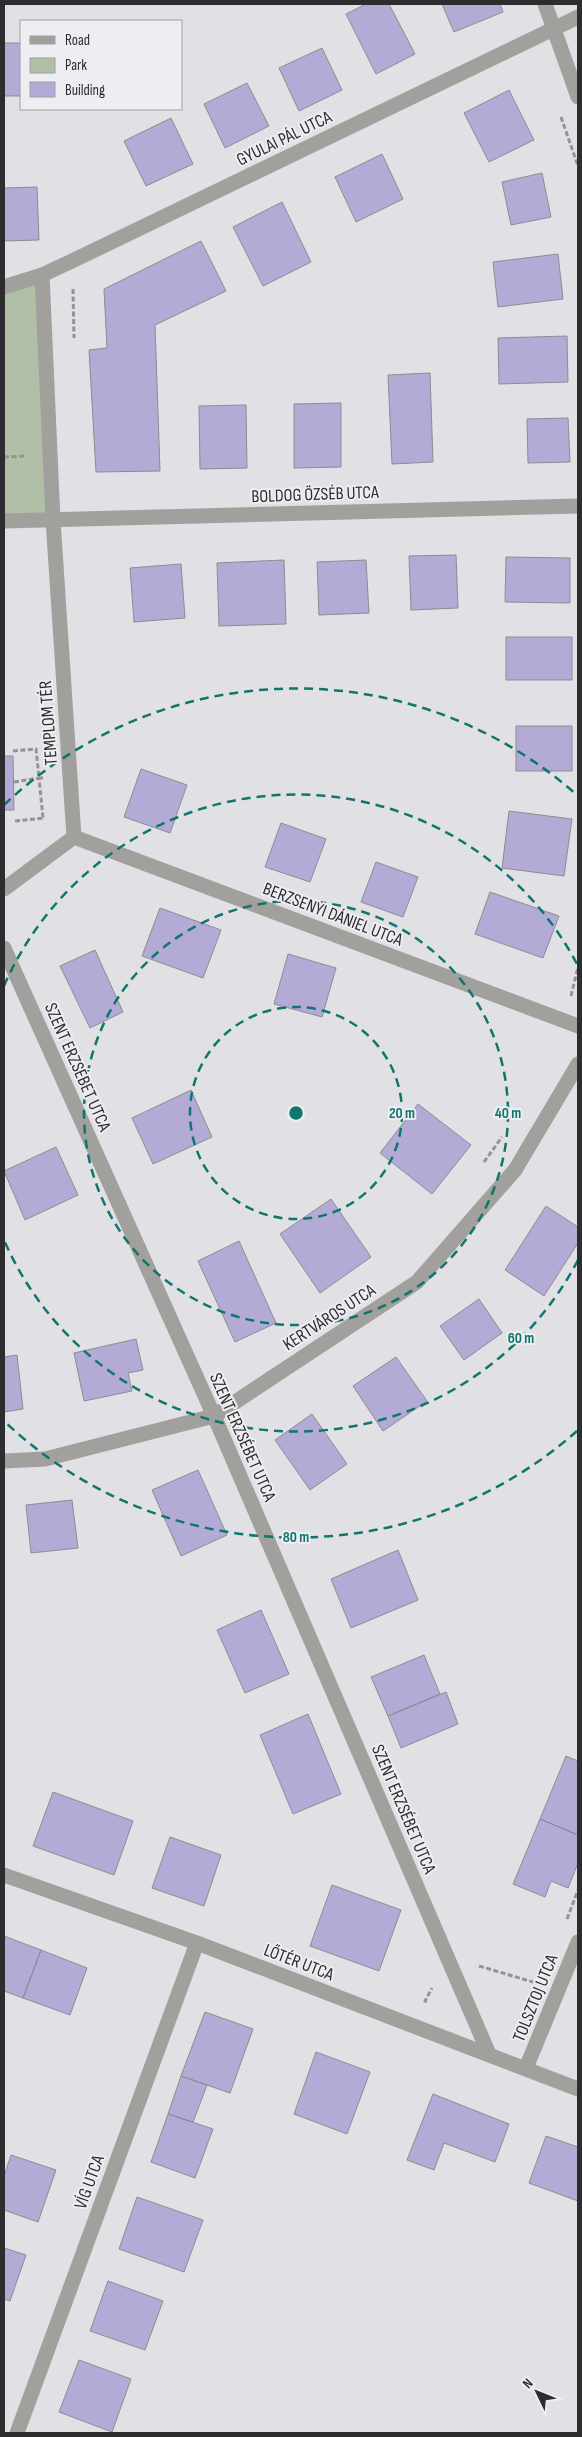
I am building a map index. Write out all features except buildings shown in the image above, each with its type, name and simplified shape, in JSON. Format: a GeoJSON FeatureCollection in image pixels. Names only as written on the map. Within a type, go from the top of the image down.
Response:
{"type":"FeatureCollection","features":[{"type":"Feature","properties":{"kind":"street"},"geometry":{"type":"LineString","coordinates":[[545,4],[578,97]]}},
{"type":"Feature","properties":{"kind":"street","name":"GYULAI PÁL UTCA"},"geometry":{"type":"LineString","coordinates":[[4,287],[42,275],[72,261],[578,17]]}},
{"type":"Feature","properties":{"kind":"street","name":"TEMPLOM TÉR"},"geometry":{"type":"LineString","coordinates":[[42,275],[54,520],[74,837]]}},
{"type":"Feature","properties":{"kind":"street","name":"BOLDOG ÖZSÉB UTCA"},"geometry":{"type":"LineString","coordinates":[[54,520],[578,506]]}},
{"type":"Feature","properties":{"kind":"street"},"geometry":{"type":"LineString","coordinates":[[4,521],[54,520]]}},
{"type":"Feature","properties":{"kind":"street"},"geometry":{"type":"LineString","coordinates":[[4,889],[74,837]]}},
{"type":"Feature","properties":{"kind":"street","name":"BERZSENYI DÁNIEL UTCA"},"geometry":{"type":"LineString","coordinates":[[74,837],[578,1026]]}},
{"type":"Feature","properties":{"kind":"street","name":"SZENT ERZSÉBET UTCA"},"geometry":{"type":"LineString","coordinates":[[4,948],[214,1416],[489,2054]]}},
{"type":"Feature","properties":{"kind":"street","name":"KERTVÁROS UTCA"},"geometry":{"type":"LineString","coordinates":[[4,1461],[45,1459],[214,1416],[417,1282],[515,1170],[578,1064]]}},
{"type":"Feature","properties":{"kind":"street","name":"LŐTÉR UTCA"},"geometry":{"type":"LineString","coordinates":[[4,1875],[197,1943],[578,2089]]}},
{"type":"Feature","properties":{"kind":"street","name":"TOLSZTOJ UTCA"},"geometry":{"type":"LineString","coordinates":[[526,2068],[578,1942]]}},
{"type":"Feature","properties":{"kind":"street","name":"VÍG UTCA"},"geometry":{"type":"LineString","coordinates":[[17,2433],[197,1943]]}},
{"type":"Feature","properties":{"kind":"path"},"geometry":{"type":"LineString","coordinates":[[72,261],[74,341]]}},
{"type":"Feature","properties":{"kind":"path"},"geometry":{"type":"LineString","coordinates":[[13,751],[36,749],[43,818]]}},
{"type":"Feature","properties":{"kind":"path"},"geometry":{"type":"LineString","coordinates":[[14,782],[70,774]]}},
{"type":"Feature","properties":{"kind":"path"},"geometry":{"type":"LineString","coordinates":[[15,821],[72,814]]}},
{"type":"Feature","properties":{"kind":"path"},"geometry":{"type":"LineString","coordinates":[[570,999],[578,967]]}},
{"type":"Feature","properties":{"kind":"path"},"geometry":{"type":"LineString","coordinates":[[482,1166],[504,1134]]}},
{"type":"Feature","properties":{"kind":"path"},"geometry":{"type":"LineString","coordinates":[[565,1924],[578,1890]]}},
{"type":"Feature","properties":{"kind":"path"},"geometry":{"type":"LineString","coordinates":[[452,1969],[469,1963],[541,1984]]}},
{"type":"Feature","properties":{"kind":"green space"},"geometry":{"type":"Polygon","coordinates":[[[42,275],[53,520],[4,521],[4,287],[42,275]]]}}]}
